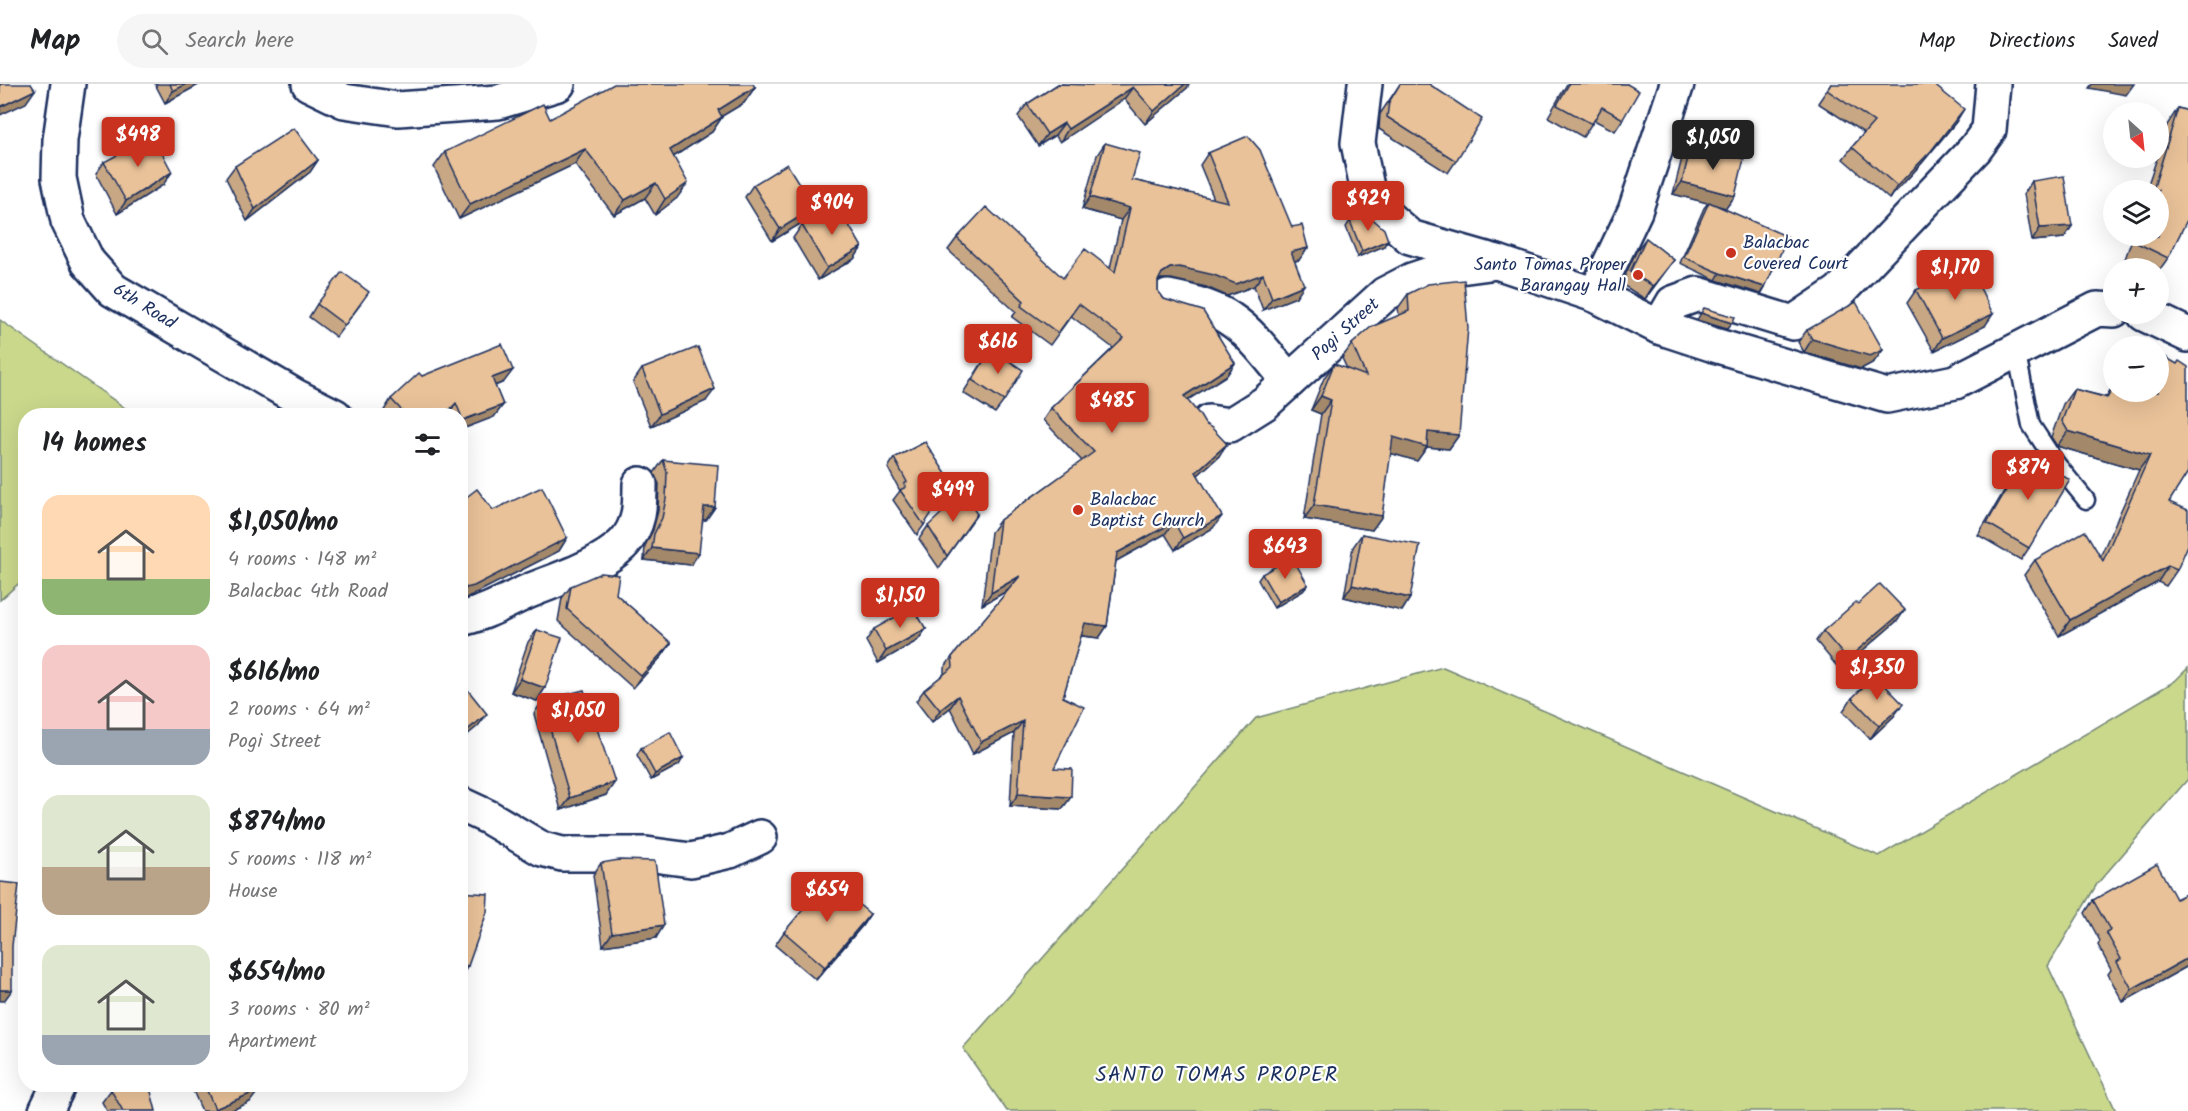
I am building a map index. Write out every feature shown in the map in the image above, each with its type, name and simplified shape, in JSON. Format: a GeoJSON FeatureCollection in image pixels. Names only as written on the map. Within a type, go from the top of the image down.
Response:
{"type":"FeatureCollection","features":[{"type":"Feature","properties":{"kind":"street","name":"6th Road"},"geometry":{"type":"LineString","coordinates":[[69,84],[60,140],[59,178],[68,221],[88,262],[113,290],[284,390],[319,408]]}},
{"type":"Feature","properties":{"kind":"street"},"geometry":{"type":"LineString","coordinates":[[309,84],[344,101],[398,109],[498,102],[558,84]]}},
{"type":"Feature","properties":{"kind":"street"},"geometry":{"type":"LineString","coordinates":[[1365,84],[1358,142],[1370,202],[1410,237],[1497,262],[1595,295],[1659,327],[1887,396],[1955,382],[2097,309],[2103,309]]}},
{"type":"Feature","properties":{"kind":"street"},"geometry":{"type":"LineString","coordinates":[[1595,295],[1635,211],[1677,84]]}},
{"type":"Feature","properties":{"kind":"street"},"geometry":{"type":"LineString","coordinates":[[1659,327],[1673,303],[1698,294],[1793,323],[1839,292],[1975,149],[1989,130],[1993,84]]}},
{"type":"Feature","properties":{"kind":"street","name":"Pogi Street"},"geometry":{"type":"LineString","coordinates":[[1209,422],[1230,425],[1265,403],[1385,294],[1412,280],[1445,269],[1497,262]]}},
{"type":"Feature","properties":{"kind":"street"},"geometry":{"type":"LineString","coordinates":[[1168,297],[1186,301],[1230,319],[1263,349],[1289,381]]}},
{"type":"Feature","properties":{"kind":"street"},"geometry":{"type":"LineString","coordinates":[[2165,324],[2188,335]]}},
{"type":"Feature","properties":{"kind":"street"},"geometry":{"type":"LineString","coordinates":[[468,617],[489,611],[602,559],[623,544],[634,528],[640,511],[640,484]]}},
{"type":"Feature","properties":{"kind":"street"},"geometry":{"type":"LineString","coordinates":[[468,808],[543,849],[562,854],[646,854],[691,860],[729,852],[760,837]]}},
{"type":"Feature","properties":{"kind":"street"},"geometry":{"type":"LineString","coordinates":[[46,1111],[55,1092]]}},
{"type":"Feature","properties":{"kind":"lane"},"geometry":{"type":"LineString","coordinates":[[2016,350],[2031,425],[2056,463],[2086,501]]}},
{"type":"Feature","properties":{"kind":"green space"},"geometry":{"type":"Polygon","coordinates":[[[0,320],[125,408],[18,408],[18,584],[0,600],[0,320]]]}},
{"type":"Feature","properties":{"kind":"green space"},"geometry":{"type":"Polygon","coordinates":[[[1443,667],[1879,856],[2175,681],[2188,668],[2188,779],[2097,884],[2048,966],[2116,1111],[1007,1111],[963,1048],[1256,718],[1443,667]]]}},
{"type":"Feature","properties":{"kind":"building"},"geometry":{"type":"Polygon","coordinates":[[[0,84],[31,84],[35,90],[0,107],[0,84]]]}},
{"type":"Feature","properties":{"kind":"building"},"geometry":{"type":"Polygon","coordinates":[[[170,84],[186,84],[173,91],[170,84]]]}},
{"type":"Feature","properties":{"kind":"building"},"geometry":{"type":"Polygon","coordinates":[[[614,84],[753,84],[755,87],[718,110],[722,117],[670,150],[688,183],[665,199],[656,183],[625,200],[585,149],[470,204],[445,152],[543,104],[550,119],[614,84]]]}},
{"type":"Feature","properties":{"kind":"building"},"geometry":{"type":"Polygon","coordinates":[[[1058,84],[1185,84],[1154,111],[1133,87],[1068,129],[1064,123],[1047,134],[1027,104],[1058,84]]]}},
{"type":"Feature","properties":{"kind":"building"},"geometry":{"type":"Polygon","coordinates":[[[1400,84],[1429,84],[1482,119],[1456,161],[1387,117],[1389,102],[1400,84]]]}},
{"type":"Feature","properties":{"kind":"building"},"geometry":{"type":"Polygon","coordinates":[[[1569,84],[1627,84],[1639,91],[1623,119],[1602,107],[1592,124],[1557,105],[1569,84]]]}},
{"type":"Feature","properties":{"kind":"building"},"geometry":{"type":"Polygon","coordinates":[[[1831,84],[1933,84],[1964,109],[1931,151],[1897,186],[1852,147],[1874,122],[1827,90],[1831,84]]]}},
{"type":"Feature","properties":{"kind":"building"},"geometry":{"type":"Polygon","coordinates":[[[2178,108],[2188,111],[2188,218],[2168,258],[2143,246],[2169,246],[2169,180],[2156,180],[2160,168],[2169,168],[2169,138],[2178,108]]]}},
{"type":"Feature","properties":{"kind":"building"},"geometry":{"type":"Polygon","coordinates":[[[294,128],[318,160],[255,209],[235,166],[294,128]]]}},
{"type":"Feature","properties":{"kind":"building"},"geometry":{"type":"Polygon","coordinates":[[[153,136],[172,172],[126,201],[104,162],[153,136]]]}},
{"type":"Feature","properties":{"kind":"building"},"geometry":{"type":"Polygon","coordinates":[[[1248,136],[1260,150],[1292,227],[1302,225],[1308,248],[1291,252],[1304,285],[1272,298],[1263,274],[1236,284],[1214,275],[1179,267],[1170,268],[1162,273],[1158,281],[1158,291],[1164,299],[1203,311],[1235,363],[1184,396],[1205,424],[1227,444],[1196,472],[1222,516],[1183,538],[1174,522],[1117,553],[1107,626],[1085,623],[1063,697],[1084,707],[1054,768],[1072,769],[1071,797],[1018,794],[1023,721],[981,742],[958,696],[940,710],[924,690],[953,667],[952,657],[1020,576],[991,593],[1000,520],[1094,452],[1051,408],[1124,338],[1079,304],[1058,333],[1021,306],[1024,301],[957,238],[986,207],[1063,278],[1085,249],[1115,272],[1130,208],[1090,197],[1105,143],[1140,153],[1132,180],[1228,202],[1208,153],[1248,136]]]}},
{"type":"Feature","properties":{"kind":"building"},"geometry":{"type":"Polygon","coordinates":[[[1691,146],[1744,159],[1735,196],[1682,182],[1691,146]]]}},
{"type":"Feature","properties":{"kind":"building"},"geometry":{"type":"Polygon","coordinates":[[[787,164],[814,208],[780,229],[753,185],[787,164]]]}},
{"type":"Feature","properties":{"kind":"building"},"geometry":{"type":"Polygon","coordinates":[[[2064,176],[2072,226],[2040,228],[2032,181],[2064,176]]]}},
{"type":"Feature","properties":{"kind":"building","name":"Balacbac Covered Court"},"geometry":{"type":"Polygon","coordinates":[[[1709,202],[1788,237],[1765,287],[1720,273],[1684,257],[1709,202]]]}},
{"type":"Feature","properties":{"kind":"building"},"geometry":{"type":"Polygon","coordinates":[[[837,205],[862,247],[827,268],[802,225],[837,205]]]}},
{"type":"Feature","properties":{"kind":"building"},"geometry":{"type":"Polygon","coordinates":[[[1367,214],[1384,229],[1388,240],[1362,251],[1350,221],[1367,214]]]}},
{"type":"Feature","properties":{"kind":"building"},"geometry":{"type":"Polygon","coordinates":[[[1646,238],[1674,260],[1653,286],[1630,272],[1646,238]]]}},
{"type":"Feature","properties":{"kind":"building"},"geometry":{"type":"Polygon","coordinates":[[[1968,264],[1993,314],[1942,338],[1916,290],[1968,264]]]}},
{"type":"Feature","properties":{"kind":"building"},"geometry":{"type":"Polygon","coordinates":[[[342,272],[369,292],[345,325],[317,304],[342,272]]]}},
{"type":"Feature","properties":{"kind":"building"},"geometry":{"type":"Polygon","coordinates":[[[1464,280],[1468,328],[1459,435],[1428,432],[1427,447],[1393,437],[1382,516],[1314,505],[1331,400],[1321,396],[1334,364],[1366,376],[1352,344],[1371,327],[1409,311],[1408,294],[1428,284],[1464,280]]]}},
{"type":"Feature","properties":{"kind":"building"},"geometry":{"type":"Polygon","coordinates":[[[1856,302],[1883,350],[1870,356],[1812,339],[1807,330],[1856,302]]]}},
{"type":"Feature","properties":{"kind":"building"},"geometry":{"type":"Polygon","coordinates":[[[1704,308],[1735,317],[1732,323],[1701,313],[1704,308]]]}},
{"type":"Feature","properties":{"kind":"building"},"geometry":{"type":"Polygon","coordinates":[[[502,344],[513,370],[492,378],[503,405],[468,418],[468,408],[458,408],[456,403],[451,408],[399,408],[391,399],[419,373],[422,376],[502,344]]]}},
{"type":"Feature","properties":{"kind":"building"},"geometry":{"type":"Polygon","coordinates":[[[698,347],[715,389],[660,414],[642,369],[698,347]]]}},
{"type":"Feature","properties":{"kind":"building"},"geometry":{"type":"Polygon","coordinates":[[[991,349],[1023,370],[1004,401],[972,380],[991,349]]]}},
{"type":"Feature","properties":{"kind":"building"},"geometry":{"type":"Polygon","coordinates":[[[2169,359],[2177,364],[2179,361],[2188,367],[2188,472],[2169,502],[2188,510],[2188,545],[2177,570],[2168,566],[2070,620],[2035,560],[2085,531],[2103,561],[2150,455],[2068,431],[2062,421],[2074,389],[2103,397],[2103,402],[2169,402],[2169,359]]]}},
{"type":"Feature","properties":{"kind":"building"},"geometry":{"type":"Polygon","coordinates":[[[925,442],[946,474],[953,480],[924,525],[900,490],[906,487],[904,484],[907,482],[894,458],[925,442]]]}},
{"type":"Feature","properties":{"kind":"building"},"geometry":{"type":"Polygon","coordinates":[[[2024,459],[2034,459],[2070,480],[2029,548],[1987,523],[2024,459]]]}},
{"type":"Feature","properties":{"kind":"building"},"geometry":{"type":"Polygon","coordinates":[[[663,460],[718,465],[715,507],[704,507],[699,553],[652,548],[654,534],[662,518],[666,499],[667,472],[663,460]]]}},
{"type":"Feature","properties":{"kind":"building"},"geometry":{"type":"Polygon","coordinates":[[[542,487],[567,538],[468,588],[468,496],[477,489],[493,510],[542,487]]]}},
{"type":"Feature","properties":{"kind":"building"},"geometry":{"type":"Polygon","coordinates":[[[963,493],[977,514],[947,556],[928,526],[963,493]]]}},
{"type":"Feature","properties":{"kind":"building"},"geometry":{"type":"Polygon","coordinates":[[[1362,534],[1420,545],[1410,598],[1352,585],[1362,534]]]}},
{"type":"Feature","properties":{"kind":"building"},"geometry":{"type":"Polygon","coordinates":[[[1292,557],[1308,585],[1278,602],[1262,574],[1292,557]]]}},
{"type":"Feature","properties":{"kind":"building"},"geometry":{"type":"Polygon","coordinates":[[[601,573],[619,575],[616,594],[671,643],[641,676],[567,609],[571,586],[601,573]]]}},
{"type":"Feature","properties":{"kind":"building"},"geometry":{"type":"Polygon","coordinates":[[[1880,584],[1905,610],[1847,659],[1823,631],[1880,584]]]}},
{"type":"Feature","properties":{"kind":"building"},"geometry":{"type":"Polygon","coordinates":[[[913,607],[926,629],[886,651],[874,629],[913,607]]]}},
{"type":"Feature","properties":{"kind":"building"},"geometry":{"type":"Polygon","coordinates":[[[537,630],[562,638],[545,688],[520,679],[537,630]]]}},
{"type":"Feature","properties":{"kind":"building"},"geometry":{"type":"Polygon","coordinates":[[[1875,675],[1903,704],[1879,726],[1852,698],[1875,675]]]}},
{"type":"Feature","properties":{"kind":"building"},"geometry":{"type":"Polygon","coordinates":[[[468,690],[487,714],[468,729],[468,690]]]}},
{"type":"Feature","properties":{"kind":"building"},"geometry":{"type":"Polygon","coordinates":[[[584,690],[615,782],[570,798],[542,701],[584,690]]]}},
{"type":"Feature","properties":{"kind":"building"},"geometry":{"type":"Polygon","coordinates":[[[670,732],[683,758],[655,774],[641,748],[670,732]]]}},
{"type":"Feature","properties":{"kind":"building"},"geometry":{"type":"Polygon","coordinates":[[[619,860],[655,861],[664,925],[612,933],[601,863],[619,860]]]}},
{"type":"Feature","properties":{"kind":"building"},"geometry":{"type":"Polygon","coordinates":[[[2157,864],[2176,899],[2188,893],[2188,958],[2132,989],[2117,962],[2121,959],[2106,932],[2110,930],[2093,900],[2157,864]]]}},
{"type":"Feature","properties":{"kind":"building"},"geometry":{"type":"Polygon","coordinates":[[[829,879],[870,914],[825,967],[784,932],[829,879]]]}},
{"type":"Feature","properties":{"kind":"building"},"geometry":{"type":"Polygon","coordinates":[[[0,882],[18,884],[18,893],[12,946],[12,990],[0,990],[0,882]]]}},
{"type":"Feature","properties":{"kind":"building"},"geometry":{"type":"Polygon","coordinates":[[[468,893],[488,894],[487,912],[468,966],[468,893]]]}},
{"type":"Feature","properties":{"kind":"building"},"geometry":{"type":"Polygon","coordinates":[[[112,1092],[151,1092],[156,1111],[123,1111],[112,1092]]]}},
{"type":"Feature","properties":{"kind":"building"},"geometry":{"type":"Polygon","coordinates":[[[208,1092],[254,1092],[215,1109],[208,1092]]]}},
{"type":"Feature","properties":{"kind":"place","name":"Balacbac Covered Court"},"geometry":{"type":"Point","coordinates":[1731,253]}},
{"type":"Feature","properties":{"kind":"place","name":"Santo Tomas Proper Barangay Hall"},"geometry":{"type":"Point","coordinates":[1638,275]}},
{"type":"Feature","properties":{"kind":"place","name":"Balacbac Baptist Church"},"geometry":{"type":"Point","coordinates":[1078,510]}},
{"type":"Feature","properties":{"kind":"district","name":"SANTO TOMAS PROPER"},"geometry":{"type":"Point","coordinates":[1217,1075]}}]}
